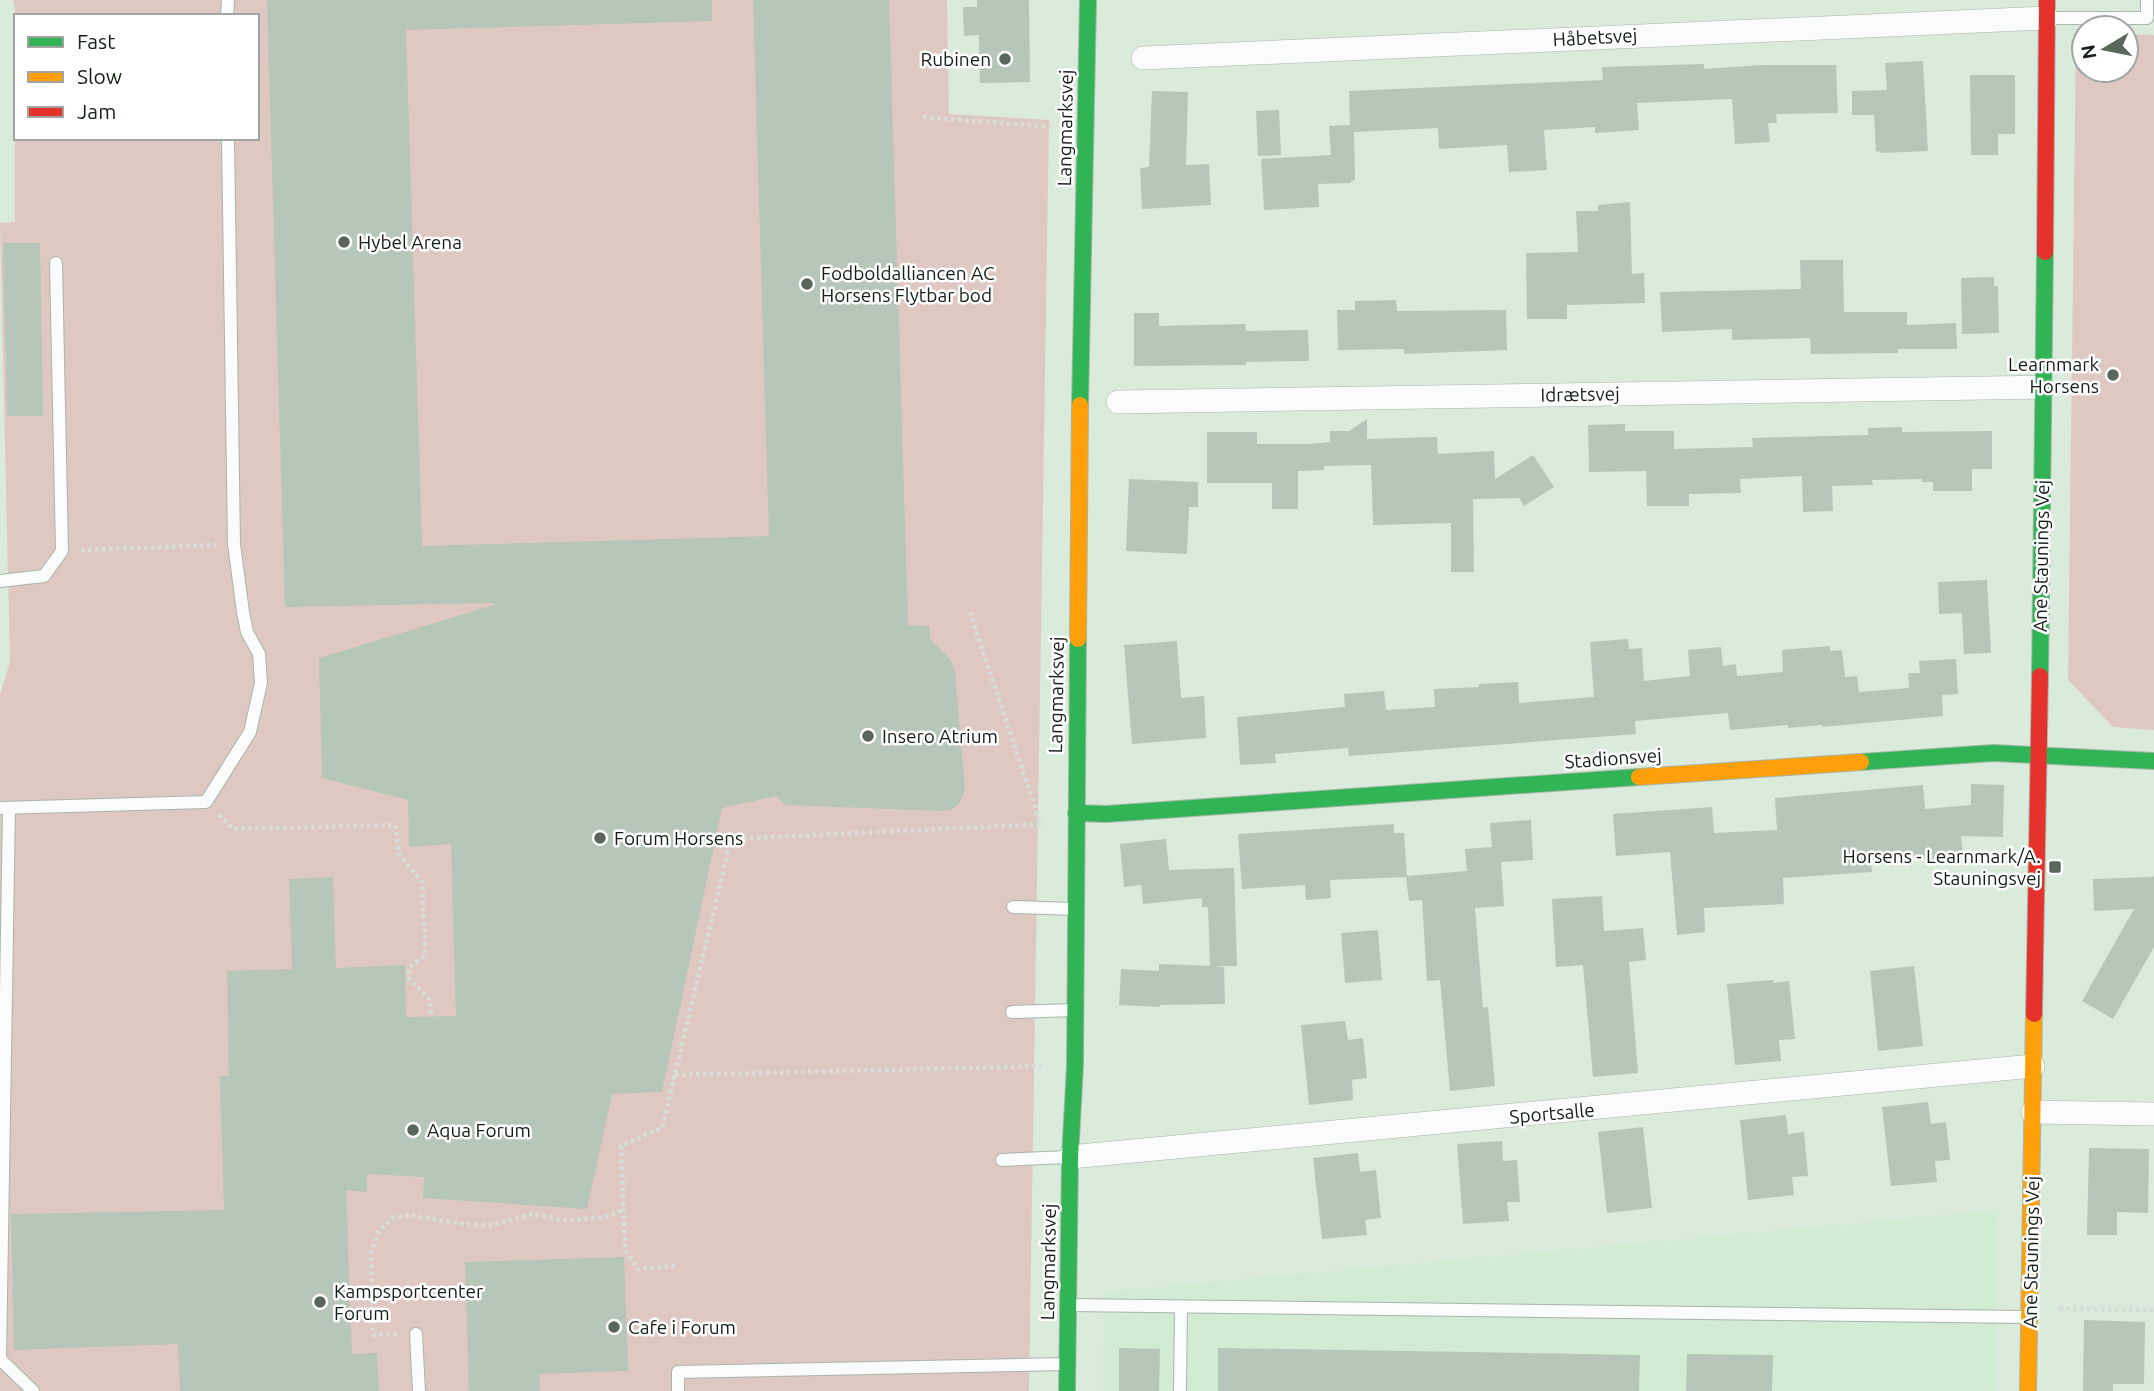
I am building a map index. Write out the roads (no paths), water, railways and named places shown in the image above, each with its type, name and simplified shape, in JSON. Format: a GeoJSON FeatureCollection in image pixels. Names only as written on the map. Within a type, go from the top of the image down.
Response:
{"type":"FeatureCollection","features":[{"type":"Feature","properties":{"kind":"street","name":"Langmarksvej"},"geometry":{"type":"LineString","coordinates":[[1067,1391],[1070,1157],[1076,1010],[1080,402],[1088,0]]}},
{"type":"Feature","properties":{"kind":"street","name":"Håbetsvej"},"geometry":{"type":"LineString","coordinates":[[1143,58],[2047,9]]}},
{"type":"Feature","properties":{"kind":"street","name":"Ane Staunings Vej"},"geometry":{"type":"LineString","coordinates":[[2028,1391],[2047,9]]}},
{"type":"Feature","properties":{"kind":"street","name":"Idrætsvej"},"geometry":{"type":"LineString","coordinates":[[1118,402],[2043,387]]}},
{"type":"Feature","properties":{"kind":"street","name":"Stadionsvej"},"geometry":{"type":"LineString","coordinates":[[1076,813],[1106,814],[1993,753],[2154,761]]}},
{"type":"Feature","properties":{"kind":"street","name":"Sportsalle"},"geometry":{"type":"LineString","coordinates":[[1070,1157],[2033,1066]]}},
{"type":"Feature","properties":{"kind":"street"},"geometry":{"type":"LineString","coordinates":[[2033,1112],[2154,1114]]}},
{"type":"Feature","properties":{"kind":"lane"},"geometry":{"type":"LineString","coordinates":[[2047,9],[2147,18],[2147,0]]}},
{"type":"Feature","properties":{"kind":"lane"},"geometry":{"type":"LineString","coordinates":[[33,1391],[0,1359],[4,808],[205,802],[250,732],[261,683],[258,654],[247,632],[243,612],[235,553],[228,140]]}},
{"type":"Feature","properties":{"kind":"lane"},"geometry":{"type":"LineString","coordinates":[[0,581],[44,576],[62,551],[56,263]]}},
{"type":"Feature","properties":{"kind":"lane"},"geometry":{"type":"LineString","coordinates":[[1013,908],[1076,909]]}},
{"type":"Feature","properties":{"kind":"lane"},"geometry":{"type":"LineString","coordinates":[[1012,1012],[1076,1010]]}},
{"type":"Feature","properties":{"kind":"lane"},"geometry":{"type":"LineString","coordinates":[[1002,1160],[1070,1157]]}},
{"type":"Feature","properties":{"kind":"lane"},"geometry":{"type":"LineString","coordinates":[[1068,1305],[2030,1313]]}},
{"type":"Feature","properties":{"kind":"lane"},"geometry":{"type":"LineString","coordinates":[[1180,1391],[1181,1307]]}},
{"type":"Feature","properties":{"kind":"lane"},"geometry":{"type":"LineString","coordinates":[[416,1334],[419,1391]]}},
{"type":"Feature","properties":{"kind":"lane"},"geometry":{"type":"LineString","coordinates":[[678,1391],[678,1372],[1068,1364]]}},
{"type":"Feature","properties":{"kind":"place","name":"Rubinen"},"geometry":{"type":"Point","coordinates":[1005,59]}},
{"type":"Feature","properties":{"kind":"place","name":"Hybel Arena"},"geometry":{"type":"Point","coordinates":[344,242]}},
{"type":"Feature","properties":{"kind":"place","name":"Fodboldalliancen AC Horsens Flytbar bod"},"geometry":{"type":"Point","coordinates":[807,284]}},
{"type":"Feature","properties":{"kind":"place","name":"Learnmark Horsens"},"geometry":{"type":"Point","coordinates":[2113,375]}},
{"type":"Feature","properties":{"kind":"place","name":"Insero Atrium"},"geometry":{"type":"Point","coordinates":[868,736]}},
{"type":"Feature","properties":{"kind":"place","name":"Forum Horsens"},"geometry":{"type":"Point","coordinates":[600,838]}},
{"type":"Feature","properties":{"kind":"place","name":"Horsens - Learnmark/A. Stauningsvej"},"geometry":{"type":"Point","coordinates":[2055,867]}},
{"type":"Feature","properties":{"kind":"place","name":"Aqua Forum"},"geometry":{"type":"Point","coordinates":[413,1130]}},
{"type":"Feature","properties":{"kind":"place","name":"Kampsportcenter Forum"},"geometry":{"type":"Point","coordinates":[320,1302]}},
{"type":"Feature","properties":{"kind":"place","name":"Cafe i Forum"},"geometry":{"type":"Point","coordinates":[614,1327]}}]}
